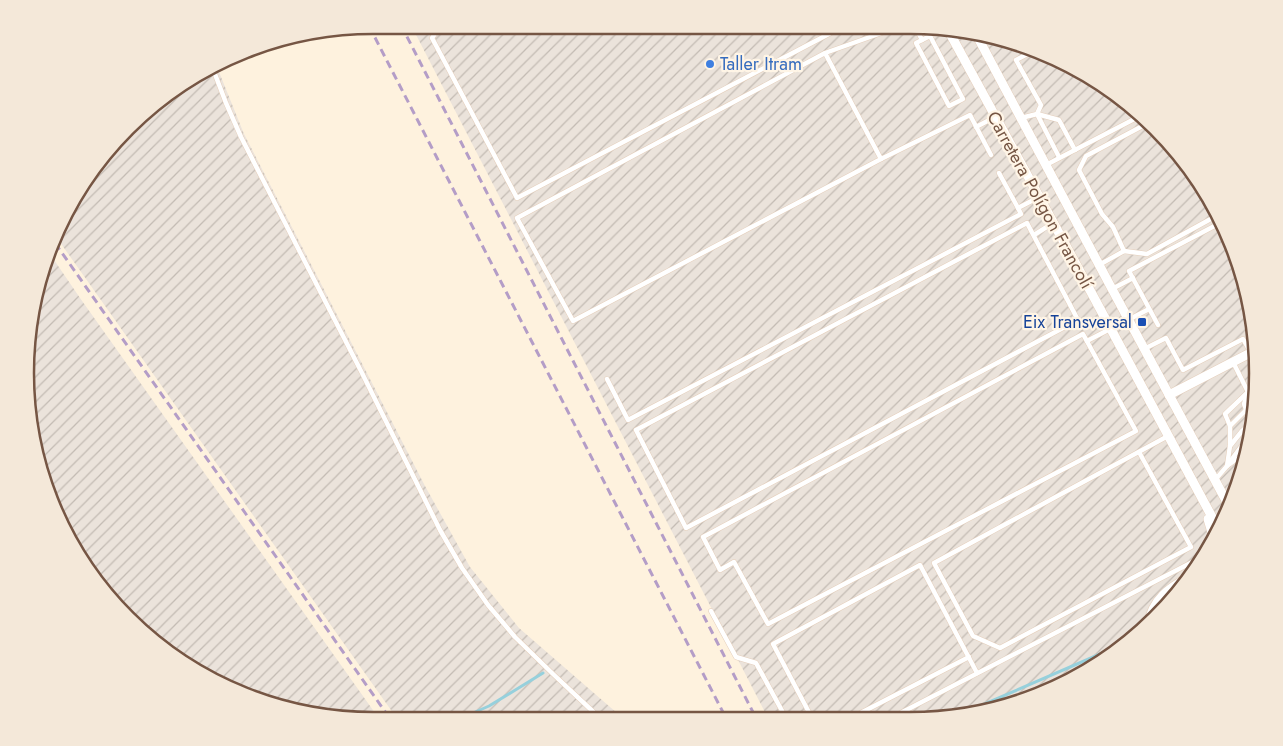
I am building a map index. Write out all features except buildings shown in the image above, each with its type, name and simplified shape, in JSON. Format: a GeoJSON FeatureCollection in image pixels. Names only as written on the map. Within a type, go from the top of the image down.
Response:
{"type":"FeatureCollection","features":[{"type":"Feature","properties":{"kind":"street","name":"Carretera Polígon Francolí"},"geometry":{"type":"LineString","coordinates":[[951,37],[1214,522]]}},
{"type":"Feature","properties":{"kind":"street","name":"Carretera Polígon Francolí"},"geometry":{"type":"LineString","coordinates":[[980,41],[1225,498]]}},
{"type":"Feature","properties":{"kind":"street"},"geometry":{"type":"LineString","coordinates":[[1169,395],[1249,354]]}},
{"type":"Feature","properties":{"kind":"street"},"geometry":{"type":"LineString","coordinates":[[1202,500],[1211,529]]}},
{"type":"Feature","properties":{"kind":"street"},"geometry":{"type":"LineString","coordinates":[[1152,611],[1162,595],[1174,586]]}},
{"type":"Feature","properties":{"kind":"lane"},"geometry":{"type":"LineString","coordinates":[[435,34],[432,38],[517,198],[829,34]]}},
{"type":"Feature","properties":{"kind":"lane"},"geometry":{"type":"LineString","coordinates":[[878,34],[825,53],[517,218],[574,321],[881,159],[970,115],[991,154]]}},
{"type":"Feature","properties":{"kind":"lane"},"geometry":{"type":"LineString","coordinates":[[919,34],[922,40]]}},
{"type":"Feature","properties":{"kind":"lane"},"geometry":{"type":"LineString","coordinates":[[930,36],[963,99],[949,106],[916,43],[922,40],[930,36]]}},
{"type":"Feature","properties":{"kind":"lane"},"geometry":{"type":"LineString","coordinates":[[825,53],[881,159]]}},
{"type":"Feature","properties":{"kind":"lane"},"geometry":{"type":"LineString","coordinates":[[1026,55],[1016,60],[1042,106],[1036,114]]}},
{"type":"Feature","properties":{"kind":"lane"},"geometry":{"type":"LineString","coordinates":[[215,73],[241,136],[440,530],[462,568],[488,605],[515,637],[593,712]]}},
{"type":"Feature","properties":{"kind":"lane"},"geometry":{"type":"LineString","coordinates":[[1036,114],[1059,158]]}},
{"type":"Feature","properties":{"kind":"lane"},"geometry":{"type":"LineString","coordinates":[[1020,118],[1036,114],[1059,120],[1074,150]]}},
{"type":"Feature","properties":{"kind":"lane"},"geometry":{"type":"LineString","coordinates":[[976,127],[995,117]]}},
{"type":"Feature","properties":{"kind":"lane"},"geometry":{"type":"LineString","coordinates":[[1046,165],[1135,119]]}},
{"type":"Feature","properties":{"kind":"lane"},"geometry":{"type":"LineString","coordinates":[[1124,251],[1113,227],[1102,214],[1079,170],[1086,156],[1143,126]]}},
{"type":"Feature","properties":{"kind":"lane"},"geometry":{"type":"LineString","coordinates":[[607,379],[628,420],[1021,214],[998,173]]}},
{"type":"Feature","properties":{"kind":"lane"},"geometry":{"type":"LineString","coordinates":[[1018,208],[1039,197]]}},
{"type":"Feature","properties":{"kind":"lane"},"geometry":{"type":"LineString","coordinates":[[1099,265],[1124,251],[1147,254],[1212,218]]}},
{"type":"Feature","properties":{"kind":"lane"},"geometry":{"type":"LineString","coordinates":[[1027,222],[1034,235],[1078,320],[686,528],[636,430],[1027,222]]}},
{"type":"Feature","properties":{"kind":"lane"},"geometry":{"type":"LineString","coordinates":[[1034,235],[1053,223]]}},
{"type":"Feature","properties":{"kind":"lane"},"geometry":{"type":"LineString","coordinates":[[1158,325],[1129,271],[1215,226]]}},
{"type":"Feature","properties":{"kind":"lane"},"geometry":{"type":"LineString","coordinates":[[1112,289],[1133,278]]}},
{"type":"Feature","properties":{"kind":"lane"},"geometry":{"type":"LineString","coordinates":[[1128,320],[1149,309]]}},
{"type":"Feature","properties":{"kind":"lane"},"geometry":{"type":"LineString","coordinates":[[1087,341],[1110,329]]}},
{"type":"Feature","properties":{"kind":"lane"},"geometry":{"type":"LineString","coordinates":[[1084,334],[1087,341],[1136,431],[768,624],[734,562],[720,570],[702,537],[1084,334]]}},
{"type":"Feature","properties":{"kind":"lane"},"geometry":{"type":"LineString","coordinates":[[1144,349],[1166,338],[1183,370],[1243,338],[1248,345]]}},
{"type":"Feature","properties":{"kind":"lane"},"geometry":{"type":"LineString","coordinates":[[1230,426],[1246,410],[1244,404],[1248,392],[1233,362]]}},
{"type":"Feature","properties":{"kind":"lane"},"geometry":{"type":"LineString","coordinates":[[1227,466],[1230,426],[1225,414],[1248,392]]}},
{"type":"Feature","properties":{"kind":"lane"},"geometry":{"type":"LineString","coordinates":[[1230,446],[1244,430]]}},
{"type":"Feature","properties":{"kind":"lane"},"geometry":{"type":"LineString","coordinates":[[1139,452],[1191,547],[1000,648],[973,636],[934,563],[1168,436]]}},
{"type":"Feature","properties":{"kind":"lane"},"geometry":{"type":"LineString","coordinates":[[1215,480],[1241,446]]}},
{"type":"Feature","properties":{"kind":"lane"},"geometry":{"type":"LineString","coordinates":[[1227,466],[1239,458]]}},
{"type":"Feature","properties":{"kind":"lane"},"geometry":{"type":"LineString","coordinates":[[902,712],[1191,563]]}},
{"type":"Feature","properties":{"kind":"lane"},"geometry":{"type":"LineString","coordinates":[[809,712],[773,644],[920,565],[977,673]]}},
{"type":"Feature","properties":{"kind":"lane"},"geometry":{"type":"LineString","coordinates":[[711,611],[736,657],[756,663],[783,712]]}},
{"type":"Feature","properties":{"kind":"lane"},"geometry":{"type":"LineString","coordinates":[[862,712],[969,657]]}},
{"type":"Feature","properties":{"kind":"shaded area"},"geometry":{"type":"Polygon","coordinates":[[[416,34],[932,34],[976,40],[1019,52],[1060,69],[1080,79],[1117,104],[1165,149],[1204,203],[1223,243],[1238,285],[1249,351],[1249,395],[1238,461],[1223,503],[1204,543],[1165,597],[1117,642],[1080,667],[1040,686],[998,701],[932,712],[765,712],[416,34]]]}},
{"type":"Feature","properties":{"kind":"shaded area"},"geometry":{"type":"Polygon","coordinates":[[[219,71],[244,134],[425,486],[470,567],[519,628],[616,712],[392,712],[60,243],[79,203],[118,149],[166,104],[203,79],[219,71]]]}},
{"type":"Feature","properties":{"kind":"shaded area"},"geometry":{"type":"Polygon","coordinates":[[[54,259],[374,712],[351,712],[285,701],[223,677],[203,667],[166,642],[133,613],[104,580],[79,543],[52,482],[40,439],[34,395],[34,351],[40,307],[54,259]]]}},
{"type":"Feature","properties":{"kind":"waterway"},"geometry":{"type":"LineString","coordinates":[[984,704],[1098,655]]}},
{"type":"Feature","properties":{"kind":"waterway"},"geometry":{"type":"LineString","coordinates":[[475,712],[489,706],[543,673]]}},
{"type":"Feature","properties":{"kind":"railway"},"geometry":{"type":"LineString","coordinates":[[373,34],[723,712]]}},
{"type":"Feature","properties":{"kind":"railway"},"geometry":{"type":"LineString","coordinates":[[406,34],[753,712]]}},
{"type":"Feature","properties":{"kind":"railway"},"geometry":{"type":"LineString","coordinates":[[58,248],[385,712]]}},
{"type":"Feature","properties":{"kind":"place","name":"Taller Itram"},"geometry":{"type":"Point","coordinates":[710,64]}},
{"type":"Feature","properties":{"kind":"place","name":"Eix Transversal"},"geometry":{"type":"Point","coordinates":[1142,322]}}]}
